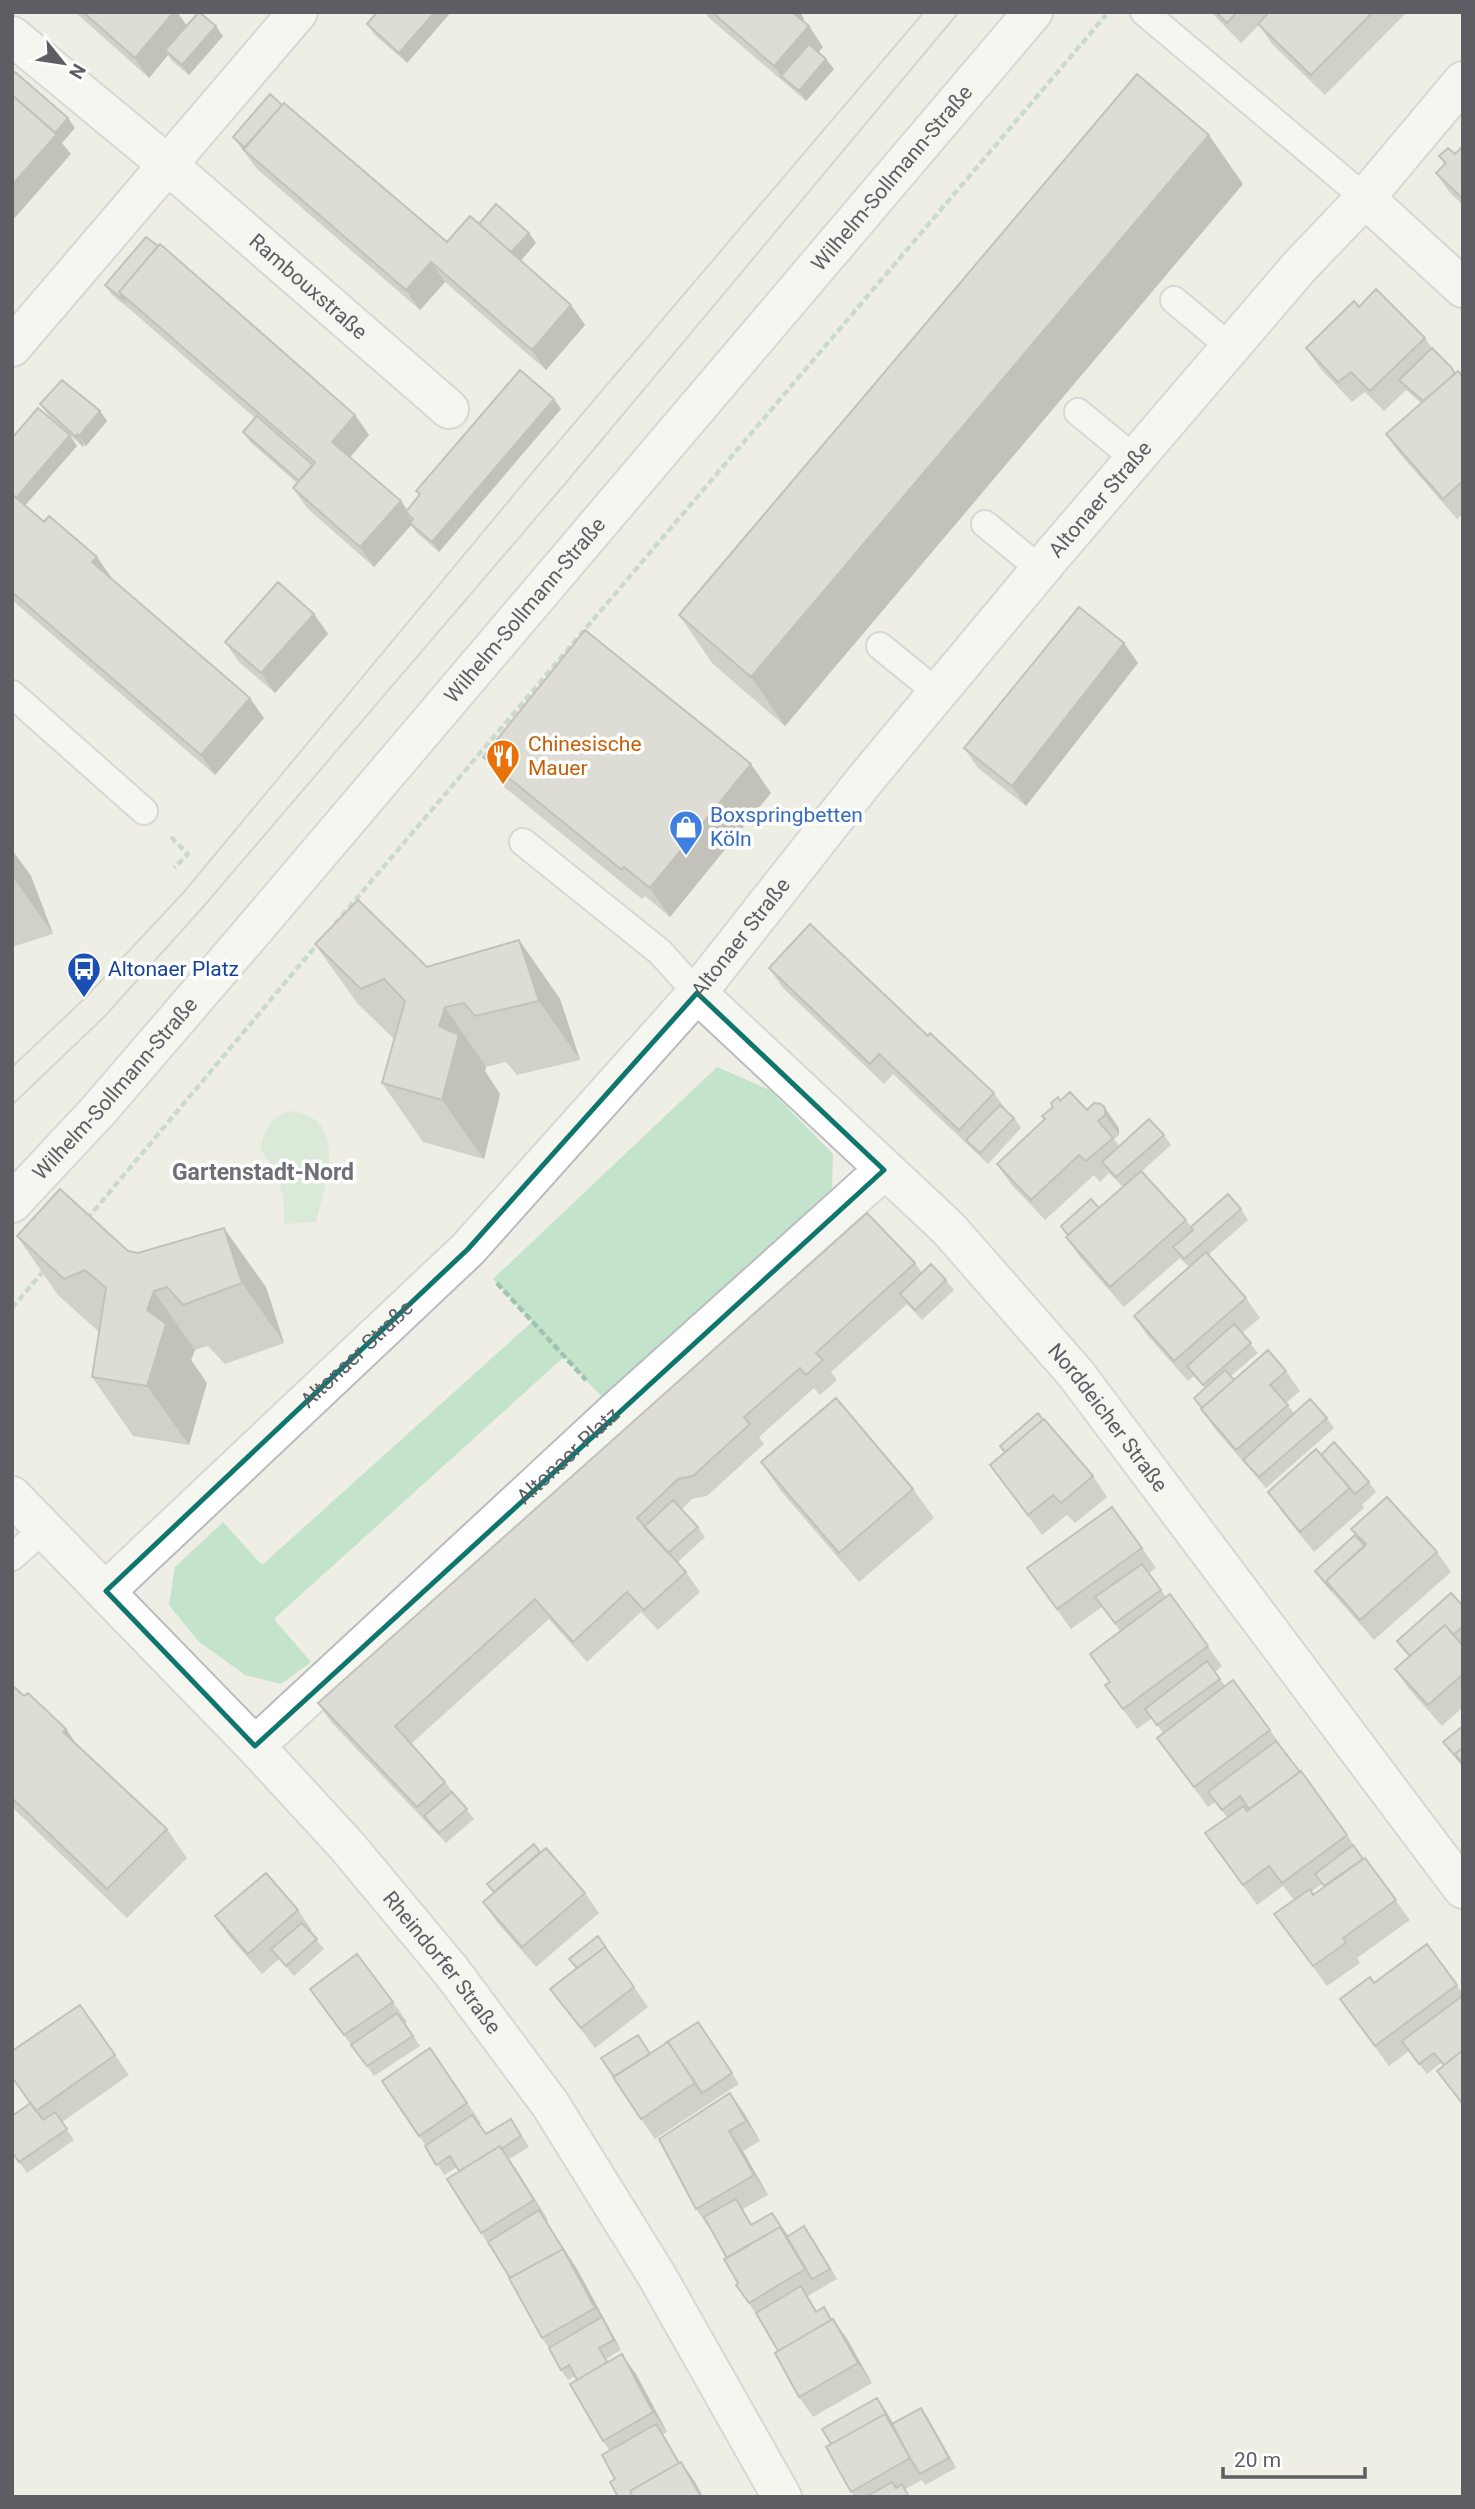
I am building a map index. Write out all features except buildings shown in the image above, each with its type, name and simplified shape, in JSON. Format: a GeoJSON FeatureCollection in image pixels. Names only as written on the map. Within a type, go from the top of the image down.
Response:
{"type":"FeatureCollection","features":[{"type":"Feature","properties":{"kind":"street"},"geometry":{"type":"LineString","coordinates":[[12,347],[298,12]]}},
{"type":"Feature","properties":{"kind":"street","name":"Wilhelm-Sollmann-Straße"},"geometry":{"type":"LineString","coordinates":[[12,1203],[98,1111],[227,961],[1033,12]]}},
{"type":"Feature","properties":{"kind":"street","name":"Rambouxstraße"},"geometry":{"type":"LineString","coordinates":[[12,36],[167,164],[449,409]]}},
{"type":"Feature","properties":{"kind":"street","name":"Altonaer Straße"},"geometry":{"type":"LineString","coordinates":[[106,1591],[468,1249],[696,993],[864,781],[1040,569],[1300,266],[1365,198],[1463,81]]}},
{"type":"Feature","properties":{"kind":"street"},"geometry":{"type":"LineString","coordinates":[[1365,198],[1463,288]]}},
{"type":"Feature","properties":{"kind":"street","name":"Norddeicher Straße"},"geometry":{"type":"LineString","coordinates":[[696,993],[948,1228],[1076,1374],[1463,1889]]}},
{"type":"Feature","properties":{"kind":"street","name":"Altonaer Platz"},"geometry":{"type":"LineString","coordinates":[[255,1746],[615,1412],[884,1170]]}},
{"type":"Feature","properties":{"kind":"street","name":"Rheindorfer Straße"},"geometry":{"type":"LineString","coordinates":[[12,1496],[255,1746],[347,1846],[452,1972],[550,2104],[657,2276],[782,2497]]}},
{"type":"Feature","properties":{"kind":"lane"},"geometry":{"type":"LineString","coordinates":[[1144,12],[1365,198]]}},
{"type":"Feature","properties":{"kind":"lane"},"geometry":{"type":"LineString","coordinates":[[1174,300],[1230,348]]}},
{"type":"Feature","properties":{"kind":"lane"},"geometry":{"type":"LineString","coordinates":[[1078,412],[1135,459]]}},
{"type":"Feature","properties":{"kind":"lane"},"geometry":{"type":"LineString","coordinates":[[985,524],[1040,569]]}},
{"type":"Feature","properties":{"kind":"lane"},"geometry":{"type":"LineString","coordinates":[[880,646],[937,693]]}},
{"type":"Feature","properties":{"kind":"lane"},"geometry":{"type":"LineString","coordinates":[[12,694],[144,811]]}},
{"type":"Feature","properties":{"kind":"lane"},"geometry":{"type":"LineString","coordinates":[[523,842],[660,952],[696,993]]}},
{"type":"Feature","properties":{"kind":"lane"},"geometry":{"type":"LineString","coordinates":[[12,1557],[44,1529]]}},
{"type":"Feature","properties":{"kind":"path"},"geometry":{"type":"LineString","coordinates":[[332,927],[1108,12]]}},
{"type":"Feature","properties":{"kind":"path"},"geometry":{"type":"LineString","coordinates":[[82,1226],[323,938]]}},
{"type":"Feature","properties":{"kind":"path"},"geometry":{"type":"LineString","coordinates":[[468,1249],[615,1412]]}},
{"type":"Feature","properties":{"kind":"path"},"geometry":{"type":"LineString","coordinates":[[12,1308],[55,1258]]}},
{"type":"Feature","properties":{"kind":"highlighted area"},"geometry":{"type":"Polygon","coordinates":[[[697,993],[884,1170],[255,1746],[106,1591],[468,1249],[697,993]]]}},
{"type":"Feature","properties":{"kind":"green space"},"geometry":{"type":"Polygon","coordinates":[[[717,1067],[770,1090],[833,1154],[832,1191],[603,1398],[564,1357],[274,1619],[311,1662],[281,1684],[245,1675],[198,1641],[169,1605],[175,1567],[223,1522],[262,1565],[532,1322],[493,1279],[717,1067]]]}},
{"type":"Feature","properties":{"kind":"green space"},"geometry":{"type":"Polygon","coordinates":[[[288,1111],[309,1116],[320,1125],[326,1136],[329,1165],[316,1222],[284,1224],[279,1184],[260,1149],[269,1126],[288,1111]]]}},
{"type":"Feature","properties":{"kind":"tram line"},"geometry":{"type":"LineString","coordinates":[[12,1067],[84,999],[183,893],[537,467],[924,12]]}},
{"type":"Feature","properties":{"kind":"tram line"},"geometry":{"type":"LineString","coordinates":[[12,1105],[104,1017],[203,907],[564,485],[959,12]]}},
{"type":"Feature","properties":{"kind":"place","name":"Chinesische Mauer"},"geometry":{"type":"Point","coordinates":[503,786]}},
{"type":"Feature","properties":{"kind":"place","name":"Boxspringbetten Köln"},"geometry":{"type":"Point","coordinates":[686,857]}},
{"type":"Feature","properties":{"kind":"place","name":"Altonaer Platz"},"geometry":{"type":"Point","coordinates":[84,999]}},
{"type":"Feature","properties":{"kind":"district","name":"Gartenstadt-Nord"},"geometry":{"type":"Point","coordinates":[263,1172]}}]}
